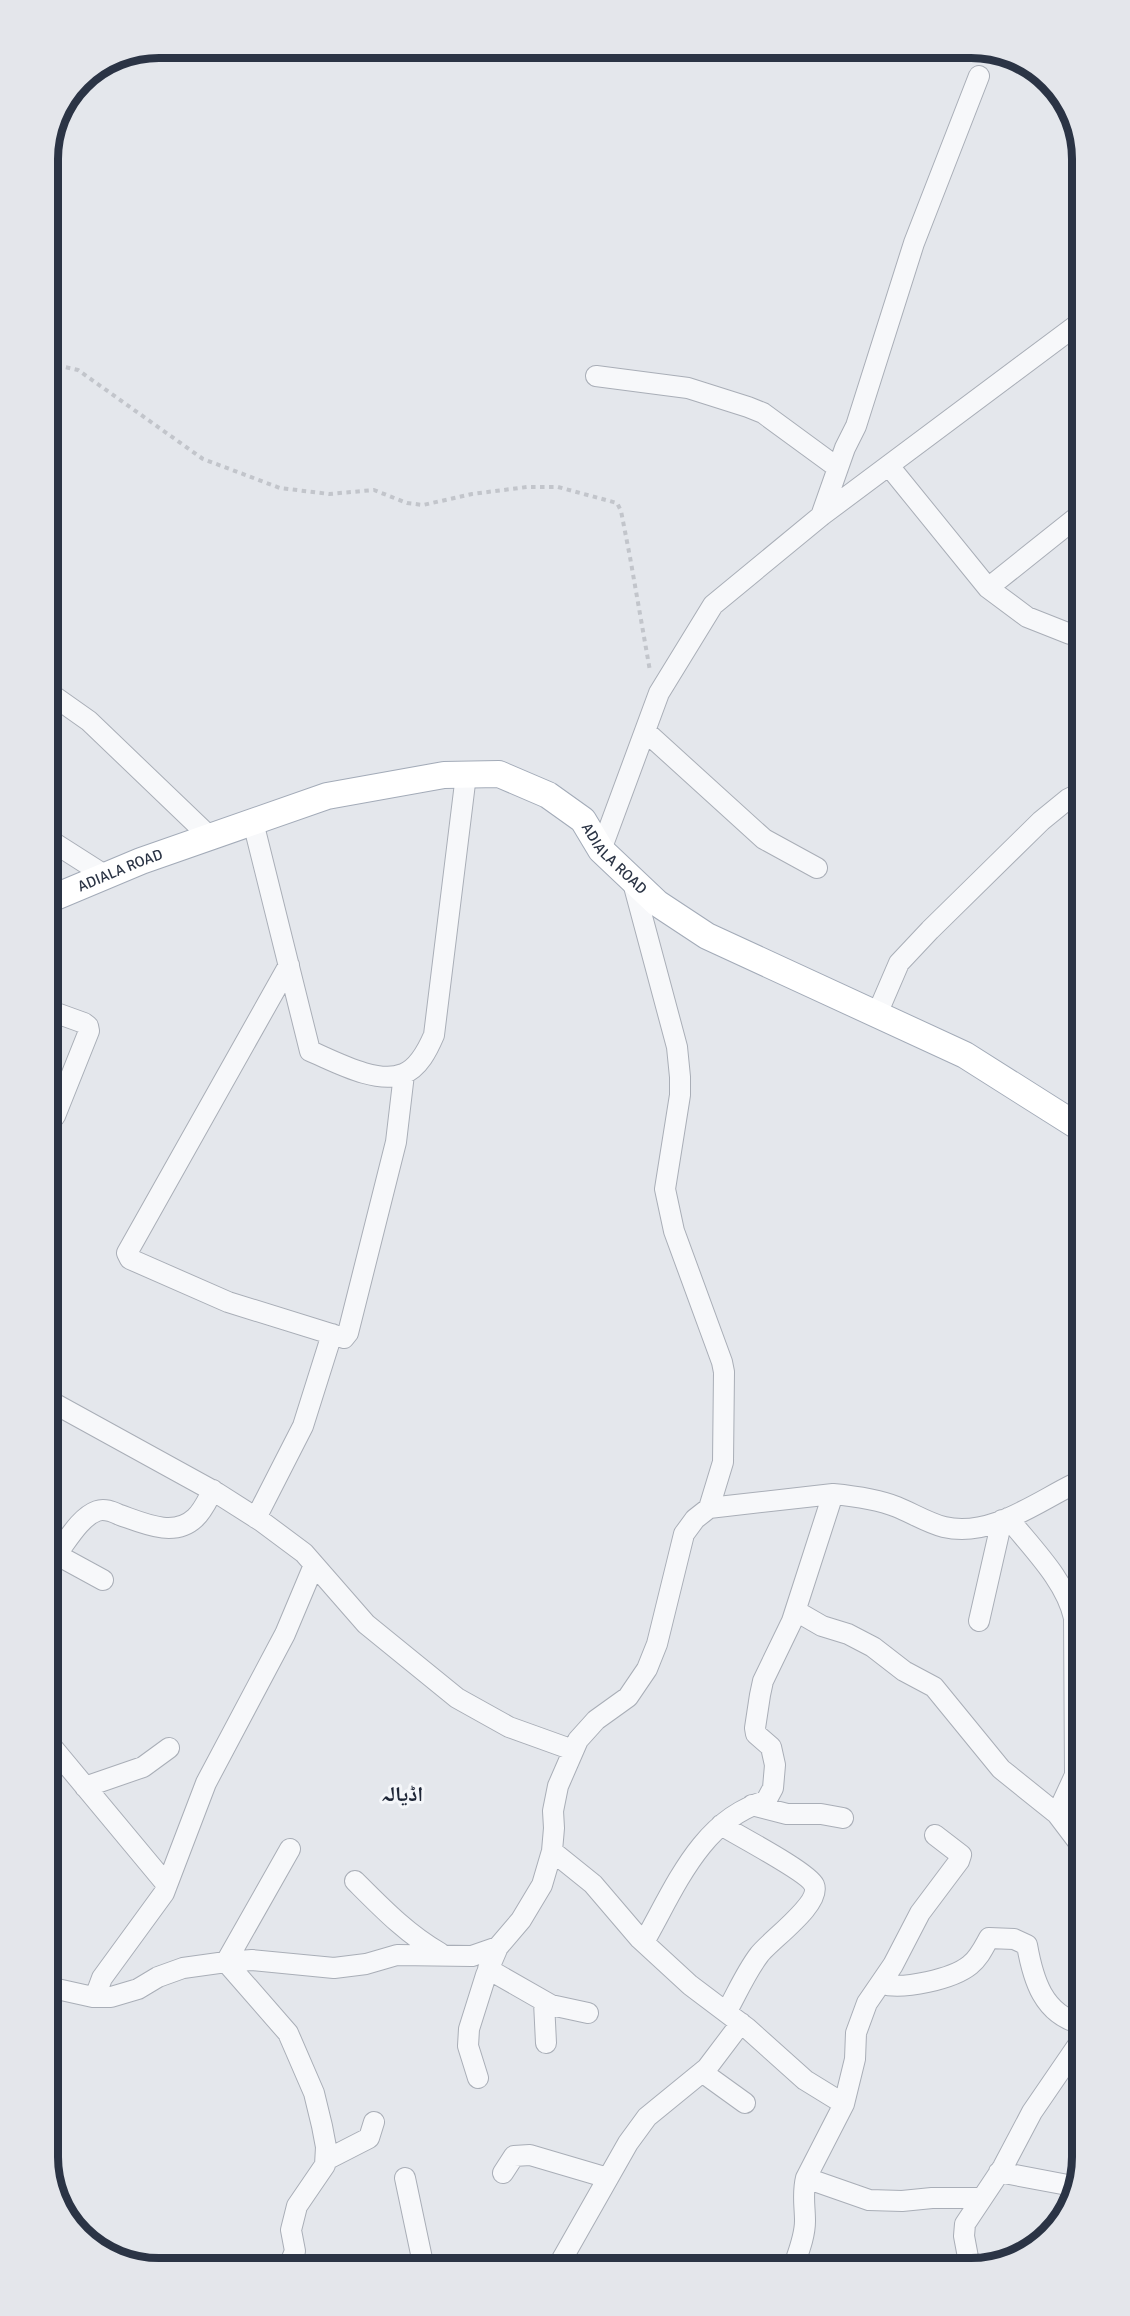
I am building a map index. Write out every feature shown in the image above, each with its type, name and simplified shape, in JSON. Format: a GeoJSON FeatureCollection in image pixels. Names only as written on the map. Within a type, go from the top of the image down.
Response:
{"type":"FeatureCollection","features":[{"type":"Feature","properties":{"kind":"main road","name":"ADIALA ROAD"},"geometry":{"type":"LineString","coordinates":[[59,896],[210,837],[327,796],[444,775],[499,774],[548,795],[583,820],[601,850],[657,903],[707,936],[965,1055],[1072,1123]]}},
{"type":"Feature","properties":{"kind":"street"},"geometry":{"type":"LineString","coordinates":[[821,516],[856,426],[914,243],[979,76]]}},
{"type":"Feature","properties":{"kind":"street"},"geometry":{"type":"LineString","coordinates":[[601,850],[659,693],[713,605],[821,516],[1072,329]]}},
{"type":"Feature","properties":{"kind":"street"},"geometry":{"type":"LineString","coordinates":[[596,376],[688,388],[748,407],[763,413],[838,468]]}},
{"type":"Feature","properties":{"kind":"street"},"geometry":{"type":"LineString","coordinates":[[889,466],[988,588],[1028,617],[1072,634]]}},
{"type":"Feature","properties":{"kind":"street"},"geometry":{"type":"LineString","coordinates":[[988,588],[1072,521]]}},
{"type":"Feature","properties":{"kind":"street"},"geometry":{"type":"LineString","coordinates":[[59,700],[89,721],[210,837]]}},
{"type":"Feature","properties":{"kind":"street"},"geometry":{"type":"LineString","coordinates":[[645,731],[764,839],[817,868]]}},
{"type":"Feature","properties":{"kind":"street"},"geometry":{"type":"LineString","coordinates":[[253,822],[310,1051],[353,1069],[382,1077],[404,1074],[424,1056],[434,1035],[466,775]]}},
{"type":"Feature","properties":{"kind":"street"},"geometry":{"type":"LineString","coordinates":[[877,1014],[899,963],[1041,821],[1072,797]]}},
{"type":"Feature","properties":{"kind":"street"},"geometry":{"type":"LineString","coordinates":[[59,846],[106,876]]}},
{"type":"Feature","properties":{"kind":"street"},"geometry":{"type":"LineString","coordinates":[[478,2078],[468,2046],[469,2029],[498,1947],[534,1902],[542,1885],[552,1851],[553,1811],[558,1786],[578,1740],[596,1720],[628,1697],[647,1670],[657,1644],[684,1534],[709,1508],[723,1462],[724,1372],[722,1362],[674,1231],[664,1190],[680,1095],[680,1077],[674,1038],[632,879]]}},
{"type":"Feature","properties":{"kind":"street"},"geometry":{"type":"LineString","coordinates":[[289,965],[128,1253],[130,1259],[228,1302],[344,1338],[348,1333],[396,1142],[404,1074]]}},
{"type":"Feature","properties":{"kind":"street"},"geometry":{"type":"LineString","coordinates":[[59,1014],[84,1023],[89,1030],[59,1107]]}},
{"type":"Feature","properties":{"kind":"street"},"geometry":{"type":"LineString","coordinates":[[256,1518],[303,1426],[332,1334]]}},
{"type":"Feature","properties":{"kind":"street"},"geometry":{"type":"LineString","coordinates":[[58,1406],[213,1490],[304,1553],[366,1624],[458,1698],[509,1727],[573,1750]]}},
{"type":"Feature","properties":{"kind":"street"},"geometry":{"type":"LineString","coordinates":[[709,1508],[833,1494],[853,1496],[894,1506],[950,1528],[976,1528],[1005,1519],[1072,1485]]}},
{"type":"Feature","properties":{"kind":"street"},"geometry":{"type":"LineString","coordinates":[[58,1546],[84,1520],[98,1510],[154,1526],[180,1527],[197,1516],[213,1490]]}},
{"type":"Feature","properties":{"kind":"street"},"geometry":{"type":"LineString","coordinates":[[644,1942],[702,1843],[721,1825],[752,1805],[766,1801],[772,1788],[775,1765],[771,1747],[756,1734],[755,1728],[763,1681],[796,1611],[833,1494]]}},
{"type":"Feature","properties":{"kind":"street"},"geometry":{"type":"LineString","coordinates":[[979,1621],[1005,1519]]}},
{"type":"Feature","properties":{"kind":"street"},"geometry":{"type":"LineString","coordinates":[[1005,1519],[1054,1577],[1072,1608]]}},
{"type":"Feature","properties":{"kind":"street"},"geometry":{"type":"LineString","coordinates":[[58,1555],[103,1580]]}},
{"type":"Feature","properties":{"kind":"street"},"geometry":{"type":"LineString","coordinates":[[95,1997],[102,1978],[164,1893],[206,1783],[285,1634],[314,1565]]}},
{"type":"Feature","properties":{"kind":"street"},"geometry":{"type":"LineString","coordinates":[[796,1611],[822,1626],[873,1647],[904,1671],[934,1687],[1001,1768],[1057,1814],[1072,1834]]}},
{"type":"Feature","properties":{"kind":"street"},"geometry":{"type":"LineString","coordinates":[[85,1787],[143,1767],[169,1748]]}},
{"type":"Feature","properties":{"kind":"street"},"geometry":{"type":"LineString","coordinates":[[58,1754],[167,1884]]}},
{"type":"Feature","properties":{"kind":"street"},"geometry":{"type":"LineString","coordinates":[[1057,1814],[1072,1782]]}},
{"type":"Feature","properties":{"kind":"street"},"geometry":{"type":"LineString","coordinates":[[752,1805],[781,1813],[821,1814],[843,1818]]}},
{"type":"Feature","properties":{"kind":"street"},"geometry":{"type":"LineString","coordinates":[[563,2258],[628,2143],[647,2117],[717,2057],[760,1952],[787,1928],[814,1896],[815,1888],[811,1881],[789,1865],[721,1825]]}},
{"type":"Feature","properties":{"kind":"street"},"geometry":{"type":"LineString","coordinates":[[796,2258],[805,2222],[803,2196],[806,2178],[844,2104],[855,2059],[856,2033],[860,2020],[867,2003],[882,1984],[920,1913],[959,1861],[961,1855],[935,1835]]}},
{"type":"Feature","properties":{"kind":"street"},"geometry":{"type":"LineString","coordinates":[[226,1962],[290,1849]]}},
{"type":"Feature","properties":{"kind":"street"},"geometry":{"type":"LineString","coordinates":[[552,1851],[593,1884],[644,1942],[690,1985],[734,2017],[805,2080],[844,2104]]}},
{"type":"Feature","properties":{"kind":"street"},"geometry":{"type":"LineString","coordinates":[[355,1881],[419,1941],[445,1956]]}},
{"type":"Feature","properties":{"kind":"street"},"geometry":{"type":"LineString","coordinates":[[882,1984],[911,1984],[952,1975],[972,1964],[989,1938],[1014,1939],[1027,1945],[1032,1976],[1046,2001],[1061,2015],[1072,2020]]}},
{"type":"Feature","properties":{"kind":"street"},"geometry":{"type":"LineString","coordinates":[[58,1989],[95,1997],[121,1994],[138,1989],[158,1977],[183,1968],[226,1962],[252,1960],[334,1968],[366,1964],[397,1954],[472,1956],[498,1947]]}},
{"type":"Feature","properties":{"kind":"street"},"geometry":{"type":"LineString","coordinates":[[226,1962],[288,2032],[314,2092],[326,2147],[326,2160],[318,2178],[297,2206],[291,2230],[296,2257]]}},
{"type":"Feature","properties":{"kind":"street"},"geometry":{"type":"LineString","coordinates":[[489,1969],[544,2002],[588,2013]]}},
{"type":"Feature","properties":{"kind":"street"},"geometry":{"type":"LineString","coordinates":[[544,2002],[546,2043]]}},
{"type":"Feature","properties":{"kind":"street"},"geometry":{"type":"LineString","coordinates":[[968,2258],[964,2236],[965,2224],[999,2172],[1032,2112],[1072,2054]]}},
{"type":"Feature","properties":{"kind":"street"},"geometry":{"type":"LineString","coordinates":[[702,2072],[746,2103]]}},
{"type":"Feature","properties":{"kind":"street"},"geometry":{"type":"LineString","coordinates":[[326,2160],[369,2138],[374,2122]]}},
{"type":"Feature","properties":{"kind":"street"},"geometry":{"type":"LineString","coordinates":[[503,2173],[514,2156],[530,2155],[608,2178]]}},
{"type":"Feature","properties":{"kind":"street"},"geometry":{"type":"LineString","coordinates":[[999,2172],[1067,2185]]}},
{"type":"Feature","properties":{"kind":"street"},"geometry":{"type":"LineString","coordinates":[[405,2178],[422,2257]]}},
{"type":"Feature","properties":{"kind":"street"},"geometry":{"type":"LineString","coordinates":[[806,2178],[869,2200],[981,2198]]}},
{"type":"Feature","properties":{"kind":"path"},"geometry":{"type":"LineString","coordinates":[[59,366],[78,370],[202,459],[280,488],[330,494],[374,490],[407,504],[423,505],[472,494],[527,487],[558,487],[617,503],[621,511],[630,557],[652,682],[659,693]]}},
{"type":"Feature","properties":{"kind":"district","name":"اڈیالہ"},"geometry":{"type":"Point","coordinates":[402,1794]}}]}
